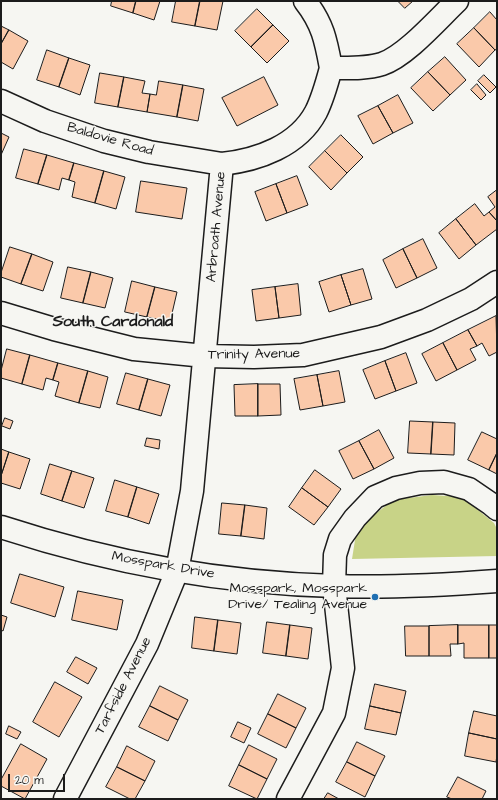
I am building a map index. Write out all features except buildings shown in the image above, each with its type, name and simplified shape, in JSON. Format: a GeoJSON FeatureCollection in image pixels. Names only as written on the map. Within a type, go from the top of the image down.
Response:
{"type":"FeatureCollection","features":[{"type":"Feature","properties":{"kind":"street"},"geometry":{"type":"LineString","coordinates":[[305,1],[319,22],[326,40],[331,68],[359,68],[382,64],[398,57],[457,1]]}},
{"type":"Feature","properties":{"kind":"street","name":"Arbroath Avenue"},"geometry":{"type":"LineString","coordinates":[[177,571],[192,491],[222,164],[239,162],[263,155],[283,146],[301,131],[315,113],[325,93],[331,68]]}},
{"type":"Feature","properties":{"kind":"street","name":"Baldovie Road"},"geometry":{"type":"LineString","coordinates":[[1,101],[45,121],[104,141],[149,152],[222,164]]}},
{"type":"Feature","properties":{"kind":"street","name":"Trinity Avenue"},"geometry":{"type":"LineString","coordinates":[[1,313],[54,329],[134,349],[205,356],[254,357],[303,355],[381,337],[427,320],[470,299],[497,282]]}},
{"type":"Feature","properties":{"kind":"street"},"geometry":{"type":"LineString","coordinates":[[288,799],[334,713],[343,668],[334,586],[335,555],[340,539],[355,518],[375,497],[396,488],[420,483],[444,482],[469,489],[497,509]]}},
{"type":"Feature","properties":{"kind":"street","name":"Mosspark Drive"},"geometry":{"type":"LineString","coordinates":[[1,527],[86,552],[177,571],[267,582],[334,586],[430,586],[497,582]]}},
{"type":"Feature","properties":{"kind":"street","name":"Tarfside Avenue"},"geometry":{"type":"LineString","coordinates":[[65,799],[146,644],[177,571]]}},
{"type":"Feature","properties":{"kind":"green space"},"geometry":{"type":"Polygon","coordinates":[[[432,495],[462,497],[494,523],[497,529],[497,556],[352,559],[356,534],[369,519],[393,500],[432,495]]]}},
{"type":"Feature","properties":{"kind":"place","name":"Mosspark, Mosspark Drive/ Tealing Avenue"},"geometry":{"type":"Point","coordinates":[375,597]}},
{"type":"Feature","properties":{"kind":"district","name":"South Cardonald"},"geometry":{"type":"Point","coordinates":[113,323]}}]}
